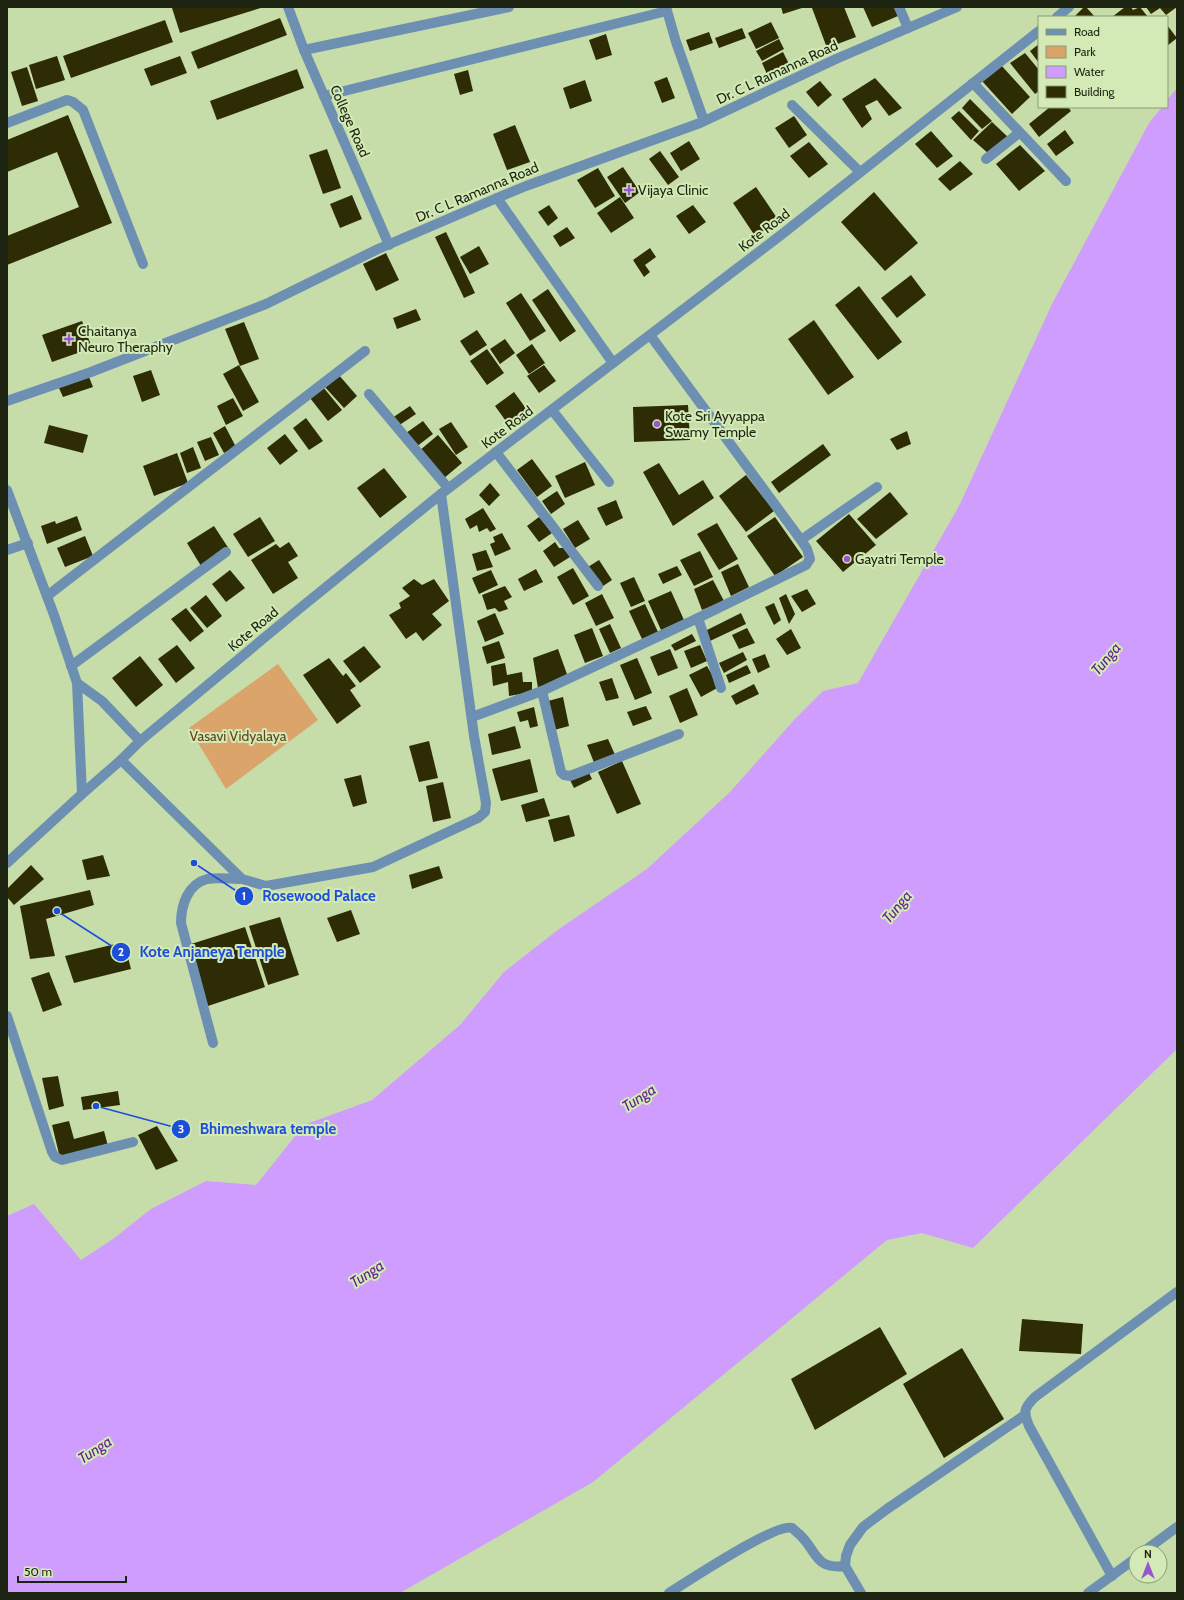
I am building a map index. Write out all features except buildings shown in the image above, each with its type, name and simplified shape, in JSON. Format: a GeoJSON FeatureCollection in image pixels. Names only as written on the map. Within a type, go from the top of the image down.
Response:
{"type":"FeatureCollection","features":[{"type":"Feature","properties":{"kind":"street","name":"College Road"},"geometry":{"type":"LineString","coordinates":[[288,7],[304,50],[389,245]]}},
{"type":"Feature","properties":{"kind":"street"},"geometry":{"type":"LineString","coordinates":[[304,50],[509,7]]}},
{"type":"Feature","properties":{"kind":"street"},"geometry":{"type":"LineString","coordinates":[[899,7],[908,28]]}},
{"type":"Feature","properties":{"kind":"street","name":"Dr. C L Ramanna Road"},"geometry":{"type":"LineString","coordinates":[[7,401],[91,372],[266,304],[389,245],[497,198],[704,121],[836,59],[957,7]]}},
{"type":"Feature","properties":{"kind":"street"},"geometry":{"type":"LineString","coordinates":[[1058,16],[1070,7]]}},
{"type":"Feature","properties":{"kind":"street"},"geometry":{"type":"LineString","coordinates":[[324,96],[667,9],[676,42],[704,121]]}},
{"type":"Feature","properties":{"kind":"street","name":"Kote Road"},"geometry":{"type":"LineString","coordinates":[[7,863],[140,741],[299,609],[445,491],[781,235],[1038,32]]}},
{"type":"Feature","properties":{"kind":"street"},"geometry":{"type":"LineString","coordinates":[[973,83],[1066,181]]}},
{"type":"Feature","properties":{"kind":"street"},"geometry":{"type":"LineString","coordinates":[[7,123],[67,100],[73,102],[82,110],[143,264]]}},
{"type":"Feature","properties":{"kind":"street"},"geometry":{"type":"LineString","coordinates":[[792,105],[860,172]]}},
{"type":"Feature","properties":{"kind":"street"},"geometry":{"type":"LineString","coordinates":[[986,160],[1019,132]]}},
{"type":"Feature","properties":{"kind":"street"},"geometry":{"type":"LineString","coordinates":[[497,198],[613,363]]}},
{"type":"Feature","properties":{"kind":"street"},"geometry":{"type":"LineString","coordinates":[[472,717],[542,691],[698,618],[806,565],[810,559],[807,549],[801,540],[650,335]]}},
{"type":"Feature","properties":{"kind":"street"},"geometry":{"type":"LineString","coordinates":[[47,596],[365,351]]}},
{"type":"Feature","properties":{"kind":"street"},"geometry":{"type":"LineString","coordinates":[[213,1042],[181,923],[181,912],[187,894],[195,884],[208,879],[242,879],[266,886],[373,867],[478,818],[485,812],[486,803],[472,717],[445,491],[369,394]]}},
{"type":"Feature","properties":{"kind":"street"},"geometry":{"type":"LineString","coordinates":[[552,410],[610,482]]}},
{"type":"Feature","properties":{"kind":"street"},"geometry":{"type":"LineString","coordinates":[[496,452],[598,586]]}},
{"type":"Feature","properties":{"kind":"street"},"geometry":{"type":"LineString","coordinates":[[801,540],[877,487]]}},
{"type":"Feature","properties":{"kind":"street"},"geometry":{"type":"LineString","coordinates":[[7,490],[28,543],[77,683],[82,794]]}},
{"type":"Feature","properties":{"kind":"street"},"geometry":{"type":"LineString","coordinates":[[7,550],[28,543]]}},
{"type":"Feature","properties":{"kind":"street"},"geometry":{"type":"LineString","coordinates":[[71,666],[226,552]]}},
{"type":"Feature","properties":{"kind":"street"},"geometry":{"type":"LineString","coordinates":[[698,618],[722,688]]}},
{"type":"Feature","properties":{"kind":"street"},"geometry":{"type":"LineString","coordinates":[[77,683],[102,701],[140,741]]}},
{"type":"Feature","properties":{"kind":"street"},"geometry":{"type":"LineString","coordinates":[[542,691],[561,772],[564,775],[570,776],[679,734]]}},
{"type":"Feature","properties":{"kind":"street"},"geometry":{"type":"LineString","coordinates":[[121,760],[242,879]]}},
{"type":"Feature","properties":{"kind":"street"},"geometry":{"type":"LineString","coordinates":[[7,1016],[52,1152],[55,1157],[62,1160],[133,1142]]}},
{"type":"Feature","properties":{"kind":"street"},"geometry":{"type":"LineString","coordinates":[[1112,1576],[1029,1426],[1025,1415],[1026,1406],[1035,1396],[1177,1292]]}},
{"type":"Feature","properties":{"kind":"street"},"geometry":{"type":"LineString","coordinates":[[861,1593],[845,1566],[846,1556],[850,1545],[863,1527],[894,1504],[1025,1415]]}},
{"type":"Feature","properties":{"kind":"street"},"geometry":{"type":"LineString","coordinates":[[1155,1544],[1177,1527]]}},
{"type":"Feature","properties":{"kind":"street"},"geometry":{"type":"LineString","coordinates":[[669,1593],[760,1538],[777,1530],[786,1528],[792,1528],[802,1537],[818,1559],[826,1565],[835,1567],[845,1566]]}},
{"type":"Feature","properties":{"kind":"street"},"geometry":{"type":"LineString","coordinates":[[1088,1593],[1128,1564]]}},
{"type":"Feature","properties":{"kind":"green space","name":"Vasavi Vidyalaya"},"geometry":{"type":"Polygon","coordinates":[[[278,664],[318,720],[226,789],[189,728],[278,664]]]}},
{"type":"Feature","properties":{"kind":"water","name":"Tunga"},"geometry":{"type":"Polygon","coordinates":[[[1177,88],[1177,1049],[973,1248],[922,1233],[887,1240],[593,1482],[400,1593],[7,1593],[7,1216],[34,1204],[81,1260],[113,1239],[151,1209],[206,1181],[256,1185],[304,1125],[372,1100],[460,1025],[504,972],[559,929],[647,869],[730,792],[795,719],[823,691],[858,683],[959,506],[1052,304],[1149,123],[1161,108],[1168,108],[1168,99],[1177,88]]]}},
{"type":"Feature","properties":{"kind":"place","name":"Vijaya Clinic"},"geometry":{"type":"Point","coordinates":[629,190]}},
{"type":"Feature","properties":{"kind":"place","name":"Chaitanya Neuro Theraphy"},"geometry":{"type":"Point","coordinates":[69,339]}},
{"type":"Feature","properties":{"kind":"place","name":"Kote Sri Ayyappa Swamy Temple"},"geometry":{"type":"Point","coordinates":[657,424]}},
{"type":"Feature","properties":{"kind":"place","name":"Gayatri Temple"},"geometry":{"type":"Point","coordinates":[847,559]}},
{"type":"Feature","properties":{"kind":"place","name":"Rosewood Palace"},"geometry":{"type":"Point","coordinates":[194,863]}},
{"type":"Feature","properties":{"kind":"place","name":"Kote Anjaneya Temple"},"geometry":{"type":"Point","coordinates":[57,911]}},
{"type":"Feature","properties":{"kind":"place","name":"Bhimeshwara temple"},"geometry":{"type":"Point","coordinates":[96,1106]}}]}
